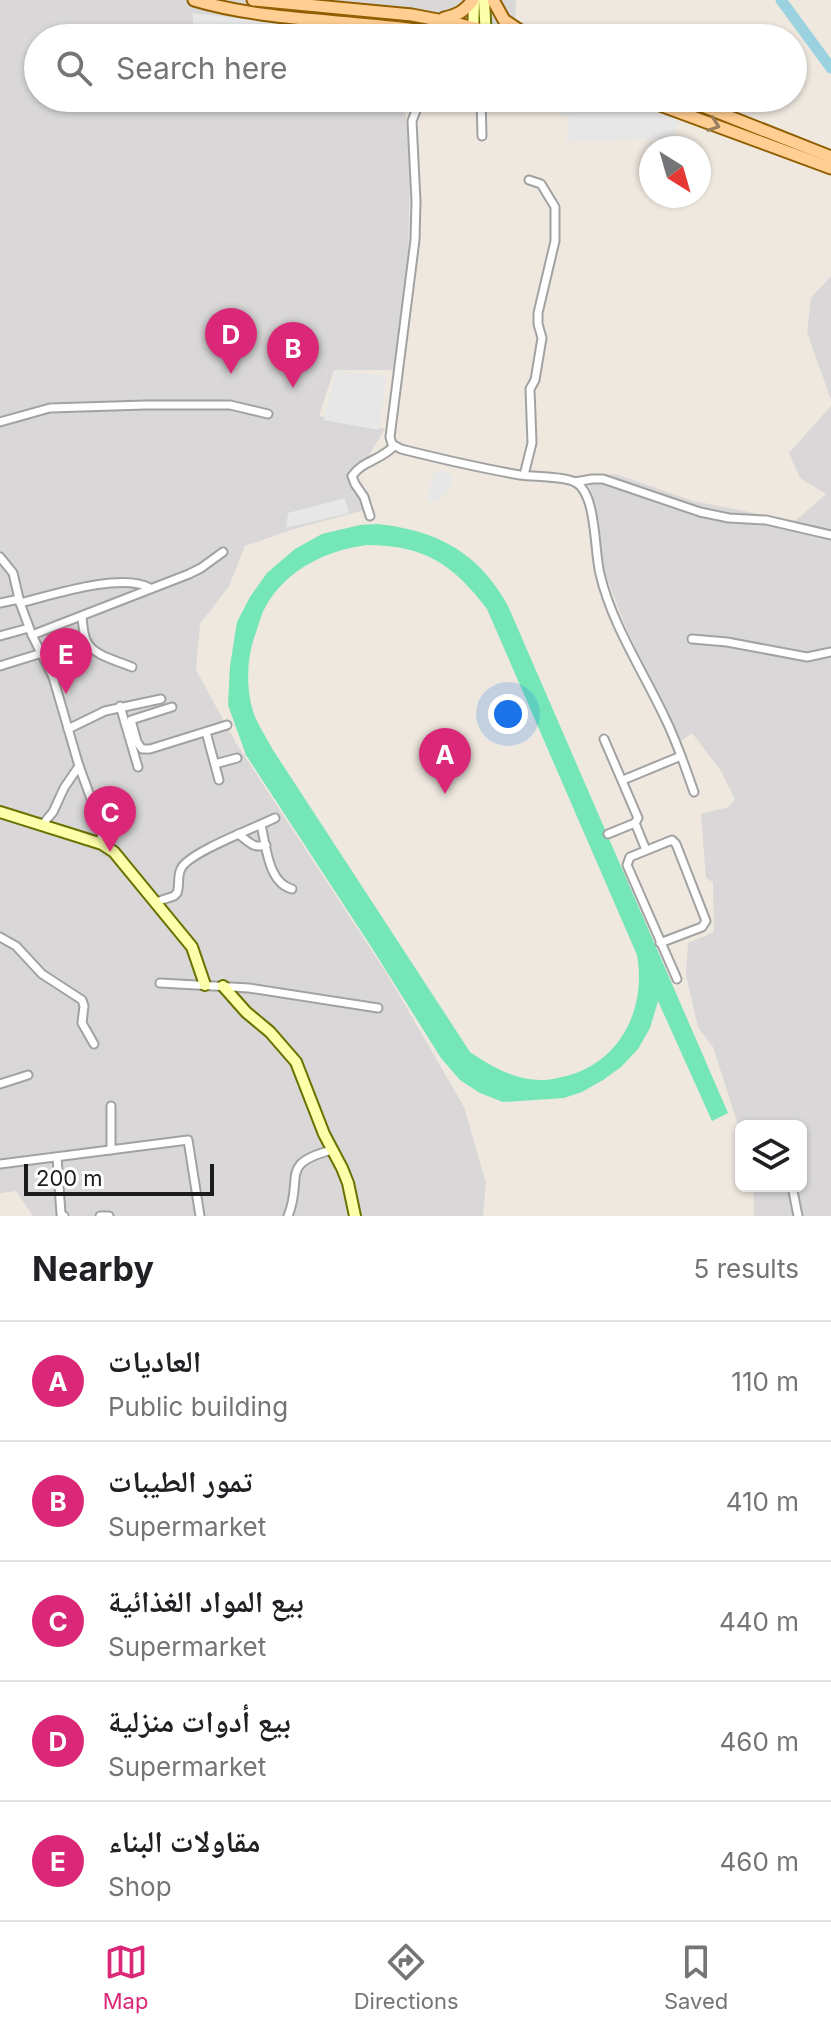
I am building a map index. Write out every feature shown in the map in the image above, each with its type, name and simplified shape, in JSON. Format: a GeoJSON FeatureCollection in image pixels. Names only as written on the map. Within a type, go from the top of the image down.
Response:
{"type":"FeatureCollection","features":[{"type":"Feature","properties":{"kind":"main road"},"geometry":{"type":"LineString","coordinates":[[194,0],[275,15],[370,24]]}},
{"type":"Feature","properties":{"kind":"main road"},"geometry":{"type":"LineString","coordinates":[[253,0],[412,15],[453,24]]}},
{"type":"Feature","properties":{"kind":"main road"},"geometry":{"type":"LineString","coordinates":[[439,19],[458,14],[473,0]]}},
{"type":"Feature","properties":{"kind":"main road"},"geometry":{"type":"LineString","coordinates":[[493,0],[504,20],[510,24]]}},
{"type":"Feature","properties":{"kind":"main road"},"geometry":{"type":"LineString","coordinates":[[679,112],[831,168]]}},
{"type":"Feature","properties":{"kind":"main road"},"geometry":{"type":"LineString","coordinates":[[717,112],[831,157]]}},
{"type":"Feature","properties":{"kind":"street"},"geometry":{"type":"LineString","coordinates":[[473,0],[477,24]]}},
{"type":"Feature","properties":{"kind":"street"},"geometry":{"type":"LineString","coordinates":[[480,24],[484,0]]}},
{"type":"Feature","properties":{"kind":"street"},"geometry":{"type":"LineString","coordinates":[[394,446],[390,437],[415,240],[412,121],[416,112]]}},
{"type":"Feature","properties":{"kind":"street"},"geometry":{"type":"LineString","coordinates":[[481,112],[482,136]]}},
{"type":"Feature","properties":{"kind":"street"},"geometry":{"type":"LineString","coordinates":[[524,475],[532,443],[530,389],[535,380],[542,338],[538,313],[554,250],[556,208],[541,184],[529,180]]}},
{"type":"Feature","properties":{"kind":"street"},"geometry":{"type":"LineString","coordinates":[[0,422],[50,408],[145,405],[230,405],[268,414]]}},
{"type":"Feature","properties":{"kind":"street"},"geometry":{"type":"LineString","coordinates":[[394,446],[463,464],[524,475],[575,482],[603,479],[700,512],[729,518],[766,520],[831,535]]}},
{"type":"Feature","properties":{"kind":"street"},"geometry":{"type":"LineString","coordinates":[[370,516],[352,476],[361,466],[380,458],[394,446]]}},
{"type":"Feature","properties":{"kind":"street"},"geometry":{"type":"LineString","coordinates":[[575,482],[591,504],[595,553],[609,603],[666,720],[694,792]]}},
{"type":"Feature","properties":{"kind":"street"},"geometry":{"type":"LineString","coordinates":[[0,636],[30,632],[82,617],[189,574],[223,552]]}},
{"type":"Feature","properties":{"kind":"street"},"geometry":{"type":"LineString","coordinates":[[0,557],[11,569],[30,632],[53,677],[79,766],[100,823],[102,844]]}},
{"type":"Feature","properties":{"kind":"street"},"geometry":{"type":"LineString","coordinates":[[0,603],[101,584],[138,582],[150,588]]}},
{"type":"Feature","properties":{"kind":"street"},"geometry":{"type":"LineString","coordinates":[[82,617],[85,639],[90,647],[132,667]]}},
{"type":"Feature","properties":{"kind":"street"},"geometry":{"type":"LineString","coordinates":[[692,639],[727,642],[807,657],[831,652]]}},
{"type":"Feature","properties":{"kind":"street"},"geometry":{"type":"LineString","coordinates":[[53,677],[71,670],[78,651],[90,647]]}},
{"type":"Feature","properties":{"kind":"street"},"geometry":{"type":"LineString","coordinates":[[0,666],[42,653]]}},
{"type":"Feature","properties":{"kind":"street"},"geometry":{"type":"LineString","coordinates":[[68,729],[97,713],[161,699]]}},
{"type":"Feature","properties":{"kind":"street"},"geometry":{"type":"LineString","coordinates":[[120,706],[138,767]]}},
{"type":"Feature","properties":{"kind":"street"},"geometry":{"type":"LineString","coordinates":[[172,707],[131,720],[142,749],[227,725]]}},
{"type":"Feature","properties":{"kind":"street"},"geometry":{"type":"LineString","coordinates":[[206,732],[219,780]]}},
{"type":"Feature","properties":{"kind":"street"},"geometry":{"type":"LineString","coordinates":[[604,739],[638,818],[635,823],[608,834]]}},
{"type":"Feature","properties":{"kind":"street"},"geometry":{"type":"LineString","coordinates":[[623,780],[681,756]]}},
{"type":"Feature","properties":{"kind":"street"},"geometry":{"type":"LineString","coordinates":[[215,764],[237,758]]}},
{"type":"Feature","properties":{"kind":"street"},"geometry":{"type":"LineString","coordinates":[[41,826],[53,812],[79,766]]}},
{"type":"Feature","properties":{"kind":"street"},"geometry":{"type":"LineString","coordinates":[[0,812],[102,844],[114,852],[192,947],[205,985]]}},
{"type":"Feature","properties":{"kind":"street"},"geometry":{"type":"LineString","coordinates":[[156,902],[177,893],[180,871],[186,862],[275,818]]}},
{"type":"Feature","properties":{"kind":"street"},"geometry":{"type":"LineString","coordinates":[[635,823],[646,850]]}},
{"type":"Feature","properties":{"kind":"street"},"geometry":{"type":"LineString","coordinates":[[261,825],[279,882],[292,889]]}},
{"type":"Feature","properties":{"kind":"street"},"geometry":{"type":"LineString","coordinates":[[238,834],[255,847],[266,845]]}},
{"type":"Feature","properties":{"kind":"street"},"geometry":{"type":"LineString","coordinates":[[660,943],[702,927],[706,921],[675,842],[670,840],[630,857],[627,865],[660,943],[677,979]]}},
{"type":"Feature","properties":{"kind":"street"},"geometry":{"type":"LineString","coordinates":[[0,937],[16,946],[42,974],[82,1000],[82,1023],[94,1044]]}},
{"type":"Feature","properties":{"kind":"street"},"geometry":{"type":"LineString","coordinates":[[160,983],[249,988],[378,1008]]}},
{"type":"Feature","properties":{"kind":"street"},"geometry":{"type":"LineString","coordinates":[[223,986],[296,1062],[324,1134],[348,1183],[355,1216]]}},
{"type":"Feature","properties":{"kind":"street"},"geometry":{"type":"LineString","coordinates":[[0,1084],[28,1075]]}},
{"type":"Feature","properties":{"kind":"street"},"geometry":{"type":"LineString","coordinates":[[111,1106],[111,1150]]}},
{"type":"Feature","properties":{"kind":"street"},"geometry":{"type":"LineString","coordinates":[[0,1164],[188,1140],[200,1216]]}},
{"type":"Feature","properties":{"kind":"street"},"geometry":{"type":"LineString","coordinates":[[288,1216],[295,1191],[294,1177],[299,1166],[305,1159],[332,1150]]}},
{"type":"Feature","properties":{"kind":"street"},"geometry":{"type":"LineString","coordinates":[[57,1157],[61,1214],[64,1216]]}},
{"type":"Feature","properties":{"kind":"street"},"geometry":{"type":"LineString","coordinates":[[793,1192],[798,1216]]}},
{"type":"Feature","properties":{"kind":"street"},"geometry":{"type":"LineString","coordinates":[[100,1216],[109,1216]]}},
{"type":"Feature","properties":{"kind":"shaded area"},"geometry":{"type":"Polygon","coordinates":[[[0,0],[516,0],[515,24],[24,24],[24,112],[405,112],[410,164],[408,266],[397,370],[334,370],[319,416],[385,429],[366,460],[349,476],[364,510],[245,546],[229,586],[200,624],[196,670],[236,743],[387,974],[464,1107],[486,1183],[483,1216],[33,1216],[16,1191],[0,1193],[0,0]]]}},
{"type":"Feature","properties":{"kind":"shaded area"},"geometry":{"type":"Polygon","coordinates":[[[192,13],[294,24],[193,24],[192,13]]]}},
{"type":"Feature","properties":{"kind":"shaded area"},"geometry":{"type":"Polygon","coordinates":[[[557,112],[657,112],[680,121],[673,136],[566,142],[569,116],[557,112]]]}},
{"type":"Feature","properties":{"kind":"shaded area"},"geometry":{"type":"Polygon","coordinates":[[[831,276],[831,400],[807,332],[811,298],[831,276]]]}},
{"type":"Feature","properties":{"kind":"shaded area"},"geometry":{"type":"Polygon","coordinates":[[[335,371],[386,376],[379,430],[324,420],[335,371]]]}},
{"type":"Feature","properties":{"kind":"shaded area"},"geometry":{"type":"Polygon","coordinates":[[[831,406],[831,1216],[754,1216],[753,1192],[807,1192],[807,1120],[736,1120],[713,1047],[698,1027],[686,975],[688,943],[714,932],[713,882],[706,878],[701,814],[729,807],[735,799],[721,771],[692,733],[681,741],[626,628],[602,565],[587,476],[616,474],[693,501],[795,521],[826,494],[800,478],[789,453],[831,406]]]}},
{"type":"Feature","properties":{"kind":"shaded area"},"geometry":{"type":"Polygon","coordinates":[[[440,469],[452,478],[451,485],[435,502],[426,501],[432,479],[440,469]]]}},
{"type":"Feature","properties":{"kind":"shaded area"},"geometry":{"type":"Polygon","coordinates":[[[345,498],[349,513],[286,528],[288,513],[345,498]]]}},
{"type":"Feature","properties":{"kind":"green space"},"geometry":{"type":"Polygon","coordinates":[[[360,525],[398,527],[437,538],[454,547],[484,571],[508,606],[728,1113],[712,1121],[658,1001],[650,1028],[638,1049],[621,1067],[582,1092],[564,1098],[503,1102],[480,1093],[460,1080],[441,1058],[246,755],[228,705],[237,622],[267,573],[295,549],[322,534],[360,525]],[[367,545],[320,558],[292,575],[270,599],[261,617],[250,657],[248,678],[255,717],[273,750],[470,1052],[514,1076],[534,1080],[548,1080],[582,1071],[599,1061],[625,1032],[638,996],[637,955],[487,609],[462,580],[436,560],[421,553],[367,545]]]}},
{"type":"Feature","properties":{"kind":"waterway"},"geometry":{"type":"LineString","coordinates":[[781,0],[799,24]]}},
{"type":"Feature","properties":{"kind":"waterway"},"geometry":{"type":"LineString","coordinates":[[807,35],[831,68]]}},
{"type":"Feature","properties":{"kind":"place","name":"بيع أدوات منزلية"},"geometry":{"type":"Point","coordinates":[231,374]}},
{"type":"Feature","properties":{"kind":"place","name":"تمور الطيبات"},"geometry":{"type":"Point","coordinates":[293,388]}},
{"type":"Feature","properties":{"kind":"place","name":"مقاولات البناء"},"geometry":{"type":"Point","coordinates":[66,694]}},
{"type":"Feature","properties":{"kind":"place","name":"العاديات"},"geometry":{"type":"Point","coordinates":[445,794]}},
{"type":"Feature","properties":{"kind":"place","name":"بيع المواد الغذائية"},"geometry":{"type":"Point","coordinates":[110,852]}}]}
